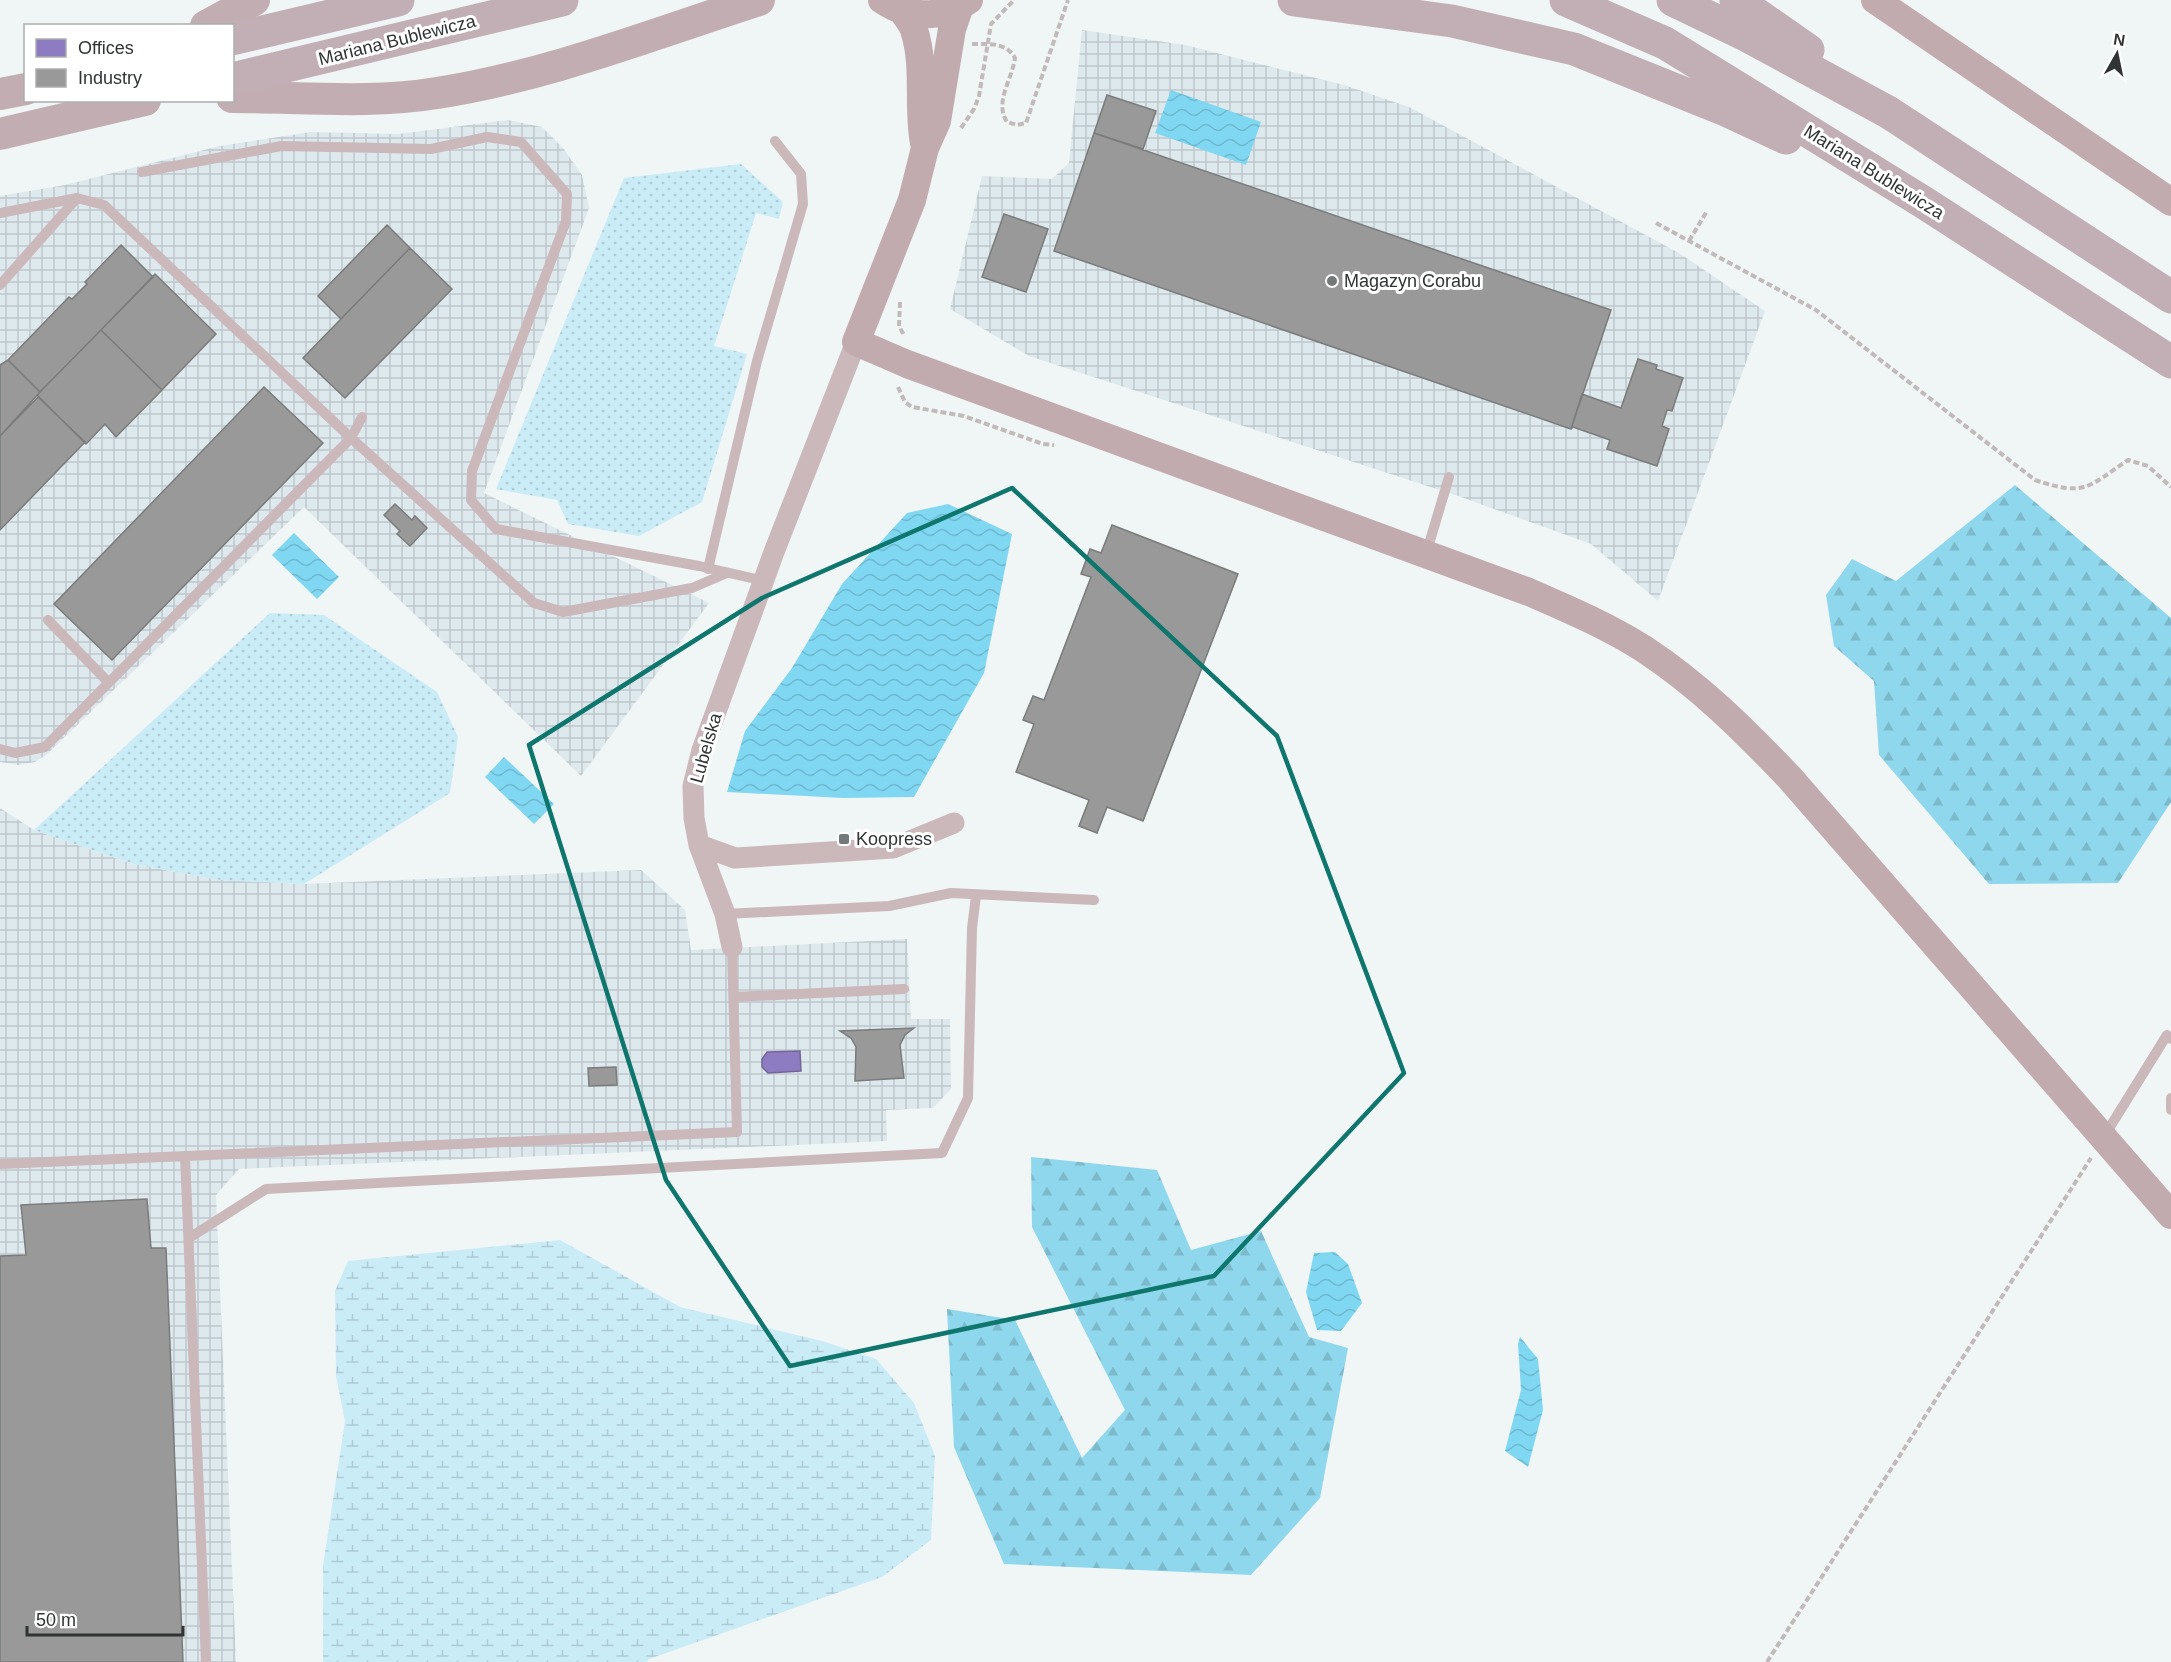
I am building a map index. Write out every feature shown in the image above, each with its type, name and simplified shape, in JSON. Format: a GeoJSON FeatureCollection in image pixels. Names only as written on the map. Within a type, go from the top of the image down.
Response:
{"type":"FeatureCollection","features":[{"type":"Feature","properties":{"kind":"highway"},"geometry":{"type":"LineString","coordinates":[[234,39],[398,0]]}},
{"type":"Feature","properties":{"kind":"highway","name":"Mariana Bublewicza"},"geometry":{"type":"LineString","coordinates":[[234,79],[562,0]]}},
{"type":"Feature","properties":{"kind":"highway"},"geometry":{"type":"LineString","coordinates":[[1294,0],[1452,21],[1574,49],[1728,111],[1923,202]]}},
{"type":"Feature","properties":{"kind":"highway","name":"Mariana Bublewicza"},"geometry":{"type":"LineString","coordinates":[[1566,0],[1665,43],[1923,202],[2171,362]]}},
{"type":"Feature","properties":{"kind":"highway"},"geometry":{"type":"LineString","coordinates":[[1673,0],[1744,34],[1888,112]]}},
{"type":"Feature","properties":{"kind":"highway"},"geometry":{"type":"LineString","coordinates":[[1736,0],[1775,25],[1888,112],[2171,297]]}},
{"type":"Feature","properties":{"kind":"main road"},"geometry":{"type":"LineString","coordinates":[[210,24],[254,0]]}},
{"type":"Feature","properties":{"kind":"main road"},"geometry":{"type":"LineString","coordinates":[[234,97],[374,98],[436,94],[518,77],[759,0]]}},
{"type":"Feature","properties":{"kind":"main road"},"geometry":{"type":"LineString","coordinates":[[0,94],[24,89]]}},
{"type":"Feature","properties":{"kind":"main road"},"geometry":{"type":"LineString","coordinates":[[0,134],[136,102]]}},
{"type":"Feature","properties":{"kind":"street"},"geometry":{"type":"LineString","coordinates":[[1875,0],[2171,202]]}},
{"type":"Feature","properties":{"kind":"street"},"geometry":{"type":"LineString","coordinates":[[892,5],[919,14],[936,14],[965,3]]}},
{"type":"Feature","properties":{"kind":"street"},"geometry":{"type":"LineString","coordinates":[[965,3],[952,29],[937,121],[925,148],[912,200],[856,342],[905,370],[1529,592],[1608,628],[1673,670],[1739,724],[1789,777],[2099,1152],[2171,1215]]}},
{"type":"Feature","properties":{"kind":"street"},"geometry":{"type":"LineString","coordinates":[[892,5],[914,30],[919,57],[920,119],[925,148]]}},
{"type":"Feature","properties":{"kind":"street","name":"Lubelska"},"geometry":{"type":"LineString","coordinates":[[732,947],[725,915],[699,845],[694,818],[693,786],[702,750],[774,552],[856,342]]}},
{"type":"Feature","properties":{"kind":"street"},"geometry":{"type":"LineString","coordinates":[[699,845],[735,858],[892,848],[954,823]]}},
{"type":"Feature","properties":{"kind":"lane"},"geometry":{"type":"LineString","coordinates":[[142,172],[281,146],[431,149],[487,137],[522,142],[567,194],[566,221],[472,471],[471,500],[495,529],[708,568],[764,581]]}},
{"type":"Feature","properties":{"kind":"lane"},"geometry":{"type":"LineString","coordinates":[[708,568],[757,361],[803,204],[801,174],[775,141]]}},
{"type":"Feature","properties":{"kind":"lane"},"geometry":{"type":"LineString","coordinates":[[0,213],[78,198],[104,205],[351,438],[534,603],[563,612],[692,588],[728,573]]}},
{"type":"Feature","properties":{"kind":"lane"},"geometry":{"type":"LineString","coordinates":[[0,285],[78,198]]}},
{"type":"Feature","properties":{"kind":"lane"},"geometry":{"type":"LineString","coordinates":[[0,748],[15,753],[45,747],[351,438],[362,417]]}},
{"type":"Feature","properties":{"kind":"lane"},"geometry":{"type":"LineString","coordinates":[[1426,554],[1449,477]]}},
{"type":"Feature","properties":{"kind":"lane"},"geometry":{"type":"LineString","coordinates":[[48,620],[108,682]]}},
{"type":"Feature","properties":{"kind":"lane"},"geometry":{"type":"LineString","coordinates":[[725,915],[889,906],[951,894],[1094,900]]}},
{"type":"Feature","properties":{"kind":"lane"},"geometry":{"type":"LineString","coordinates":[[189,1238],[266,1189],[942,1153],[968,1098],[972,928],[976,896]]}},
{"type":"Feature","properties":{"kind":"lane"},"geometry":{"type":"LineString","coordinates":[[0,1164],[737,1132],[732,947]]}},
{"type":"Feature","properties":{"kind":"lane"},"geometry":{"type":"LineString","coordinates":[[734,997],[904,989]]}},
{"type":"Feature","properties":{"kind":"lane"},"geometry":{"type":"LineString","coordinates":[[2099,1152],[2167,1035],[2171,1039]]}},
{"type":"Feature","properties":{"kind":"lane"},"geometry":{"type":"LineString","coordinates":[[2171,1098],[2171,1110]]}},
{"type":"Feature","properties":{"kind":"lane"},"geometry":{"type":"LineString","coordinates":[[185,1156],[207,1662]]}},
{"type":"Feature","properties":{"kind":"path"},"geometry":{"type":"LineString","coordinates":[[956,132],[974,109],[991,24],[1014,0]]}},
{"type":"Feature","properties":{"kind":"path"},"geometry":{"type":"LineString","coordinates":[[988,44],[1010,50],[1015,58],[1001,104],[1007,122],[1017,125],[1026,123],[1068,0]]}},
{"type":"Feature","properties":{"kind":"path"},"geometry":{"type":"LineString","coordinates":[[1689,241],[1707,211]]}},
{"type":"Feature","properties":{"kind":"path"},"geometry":{"type":"LineString","coordinates":[[1656,223],[1816,310],[2035,480],[2063,490],[2088,487],[2128,459],[2148,466],[2171,487]]}},
{"type":"Feature","properties":{"kind":"path"},"geometry":{"type":"LineString","coordinates":[[900,300],[899,326],[914,346],[898,387],[899,394],[912,407],[964,416],[1043,444],[1061,446]]}},
{"type":"Feature","properties":{"kind":"path"},"geometry":{"type":"LineString","coordinates":[[1767,1662],[2099,1152]]}},
{"type":"Feature","properties":{"kind":"highlighted area"},"geometry":{"type":"Polygon","coordinates":[[[1012,488],[1277,736],[1404,1073],[1214,1276],[790,1366],[666,1180],[529,745],[762,598],[1012,488]]]}},
{"type":"Feature","properties":{"kind":"shaded area"},"geometry":{"type":"Polygon","coordinates":[[[1082,30],[1185,45],[1344,85],[1409,107],[1679,253],[1765,311],[1658,601],[1591,544],[1461,497],[1029,356],[950,309],[982,176],[1052,179],[1069,163],[1082,30]]]}},
{"type":"Feature","properties":{"kind":"shaded area"},"geometry":{"type":"Polygon","coordinates":[[[508,120],[542,127],[563,148],[582,175],[589,208],[484,493],[709,603],[581,776],[304,507],[46,755],[35,762],[18,765],[0,762],[0,196],[65,185],[220,146],[311,132],[398,134],[508,120]]]}},
{"type":"Feature","properties":{"kind":"shaded area"},"geometry":{"type":"Polygon","coordinates":[[[0,808],[34,830],[133,864],[220,880],[304,884],[641,870],[685,910],[691,950],[907,939],[911,1019],[950,1019],[951,1089],[933,1108],[886,1110],[887,1141],[239,1169],[216,1195],[236,1662],[0,1662],[0,808]]]}},
{"type":"Feature","properties":{"kind":"green space"},"geometry":{"type":"Polygon","coordinates":[[[741,164],[783,202],[779,219],[756,213],[714,346],[747,354],[702,502],[639,536],[568,524],[557,500],[496,489],[624,178],[741,164]]]}},
{"type":"Feature","properties":{"kind":"green space"},"geometry":{"type":"Polygon","coordinates":[[[2015,485],[2171,618],[2171,802],[2118,883],[1989,884],[1879,755],[1874,681],[1834,646],[1826,595],[1852,559],[1896,581],[2015,485]]]}},
{"type":"Feature","properties":{"kind":"green space"},"geometry":{"type":"Polygon","coordinates":[[[270,613],[324,615],[437,692],[458,737],[450,793],[304,884],[220,880],[133,864],[34,830],[270,613]]]}},
{"type":"Feature","properties":{"kind":"green space"},"geometry":{"type":"Polygon","coordinates":[[[1031,1157],[1157,1170],[1191,1250],[1261,1231],[1309,1337],[1348,1348],[1320,1498],[1251,1575],[1004,1564],[954,1447],[947,1309],[1015,1320],[1082,1458],[1125,1410],[1032,1227],[1031,1157]]]}},
{"type":"Feature","properties":{"kind":"green space"},"geometry":{"type":"Polygon","coordinates":[[[560,1240],[680,1307],[822,1341],[876,1359],[914,1403],[935,1456],[931,1540],[882,1577],[649,1659],[647,1662],[323,1662],[323,1566],[345,1421],[336,1376],[335,1291],[348,1261],[560,1240]]]}},
{"type":"Feature","properties":{"kind":"water"},"geometry":{"type":"Polygon","coordinates":[[[1171,90],[1261,122],[1246,165],[1155,133],[1171,90]]]}},
{"type":"Feature","properties":{"kind":"water"},"geometry":{"type":"Polygon","coordinates":[[[948,504],[1012,534],[984,673],[914,797],[843,798],[727,792],[745,731],[792,668],[842,584],[907,513],[948,504]]]}},
{"type":"Feature","properties":{"kind":"water"},"geometry":{"type":"Polygon","coordinates":[[[294,533],[339,577],[317,599],[272,555],[294,533]]]}},
{"type":"Feature","properties":{"kind":"water"},"geometry":{"type":"Polygon","coordinates":[[[504,757],[554,804],[534,824],[485,777],[504,757]]]}},
{"type":"Feature","properties":{"kind":"water"},"geometry":{"type":"Polygon","coordinates":[[[1335,1252],[1348,1264],[1362,1303],[1341,1331],[1317,1330],[1306,1292],[1314,1253],[1335,1252]]]}},
{"type":"Feature","properties":{"kind":"water"},"geometry":{"type":"Polygon","coordinates":[[[1520,1337],[1538,1359],[1543,1410],[1528,1467],[1505,1451],[1521,1390],[1518,1344],[1520,1337]]]}},
{"type":"Feature","properties":{"kind":"building: Offices"},"geometry":{"type":"Polygon","coordinates":[[[800,1051],[801,1071],[768,1073],[762,1067],[762,1059],[767,1052],[800,1051]]]}},
{"type":"Feature","properties":{"kind":"building: Industry"},"geometry":{"type":"Polygon","coordinates":[[[1107,95],[1156,111],[1143,149],[1094,133],[1107,95]]]}},
{"type":"Feature","properties":{"kind":"building: Industry","name":"Magazyn Corabu"},"geometry":{"type":"Polygon","coordinates":[[[1094,133],[1611,310],[1571,429],[1054,251],[1094,133]]]}},
{"type":"Feature","properties":{"kind":"building: Industry"},"geometry":{"type":"Polygon","coordinates":[[[1004,214],[1048,229],[1026,292],[982,277],[1004,214]]]}},
{"type":"Feature","properties":{"kind":"building: Industry"},"geometry":{"type":"Polygon","coordinates":[[[387,225],[410,248],[341,319],[318,296],[387,225]]]}},
{"type":"Feature","properties":{"kind":"building: Industry"},"geometry":{"type":"Polygon","coordinates":[[[121,245],[153,277],[40,392],[8,360],[69,297],[72,299],[87,284],[85,282],[121,245]]]}},
{"type":"Feature","properties":{"kind":"building: Industry"},"geometry":{"type":"Polygon","coordinates":[[[410,248],[452,289],[345,398],[303,358],[410,248]]]}},
{"type":"Feature","properties":{"kind":"building: Industry"},"geometry":{"type":"Polygon","coordinates":[[[155,274],[216,334],[162,390],[101,330],[155,274]]]}},
{"type":"Feature","properties":{"kind":"building: Industry"},"geometry":{"type":"Polygon","coordinates":[[[101,330],[162,390],[116,437],[105,424],[86,444],[37,395],[101,330]]]}},
{"type":"Feature","properties":{"kind":"building: Industry"},"geometry":{"type":"Polygon","coordinates":[[[1638,359],[1657,365],[1656,369],[1683,378],[1672,411],[1667,410],[1662,426],[1669,429],[1657,466],[1607,449],[1610,440],[1573,427],[1571,429],[1582,394],[1621,408],[1638,359]]]}},
{"type":"Feature","properties":{"kind":"building: Industry"},"geometry":{"type":"Polygon","coordinates":[[[8,360],[40,392],[0,436],[0,365],[8,360]]]}},
{"type":"Feature","properties":{"kind":"building: Industry"},"geometry":{"type":"Polygon","coordinates":[[[264,387],[323,443],[112,660],[54,604],[264,387]]]}},
{"type":"Feature","properties":{"kind":"building: Industry"},"geometry":{"type":"Polygon","coordinates":[[[38,397],[85,442],[0,530],[0,436],[38,397]]]}},
{"type":"Feature","properties":{"kind":"building: Industry"},"geometry":{"type":"Polygon","coordinates":[[[395,504],[412,520],[415,516],[427,528],[410,546],[397,534],[400,531],[384,515],[395,504]]]}},
{"type":"Feature","properties":{"kind":"building: Industry"},"geometry":{"type":"Polygon","coordinates":[[[1112,525],[1238,574],[1143,821],[1107,807],[1097,833],[1079,826],[1089,800],[1016,772],[1034,724],[1023,720],[1033,696],[1044,700],[1091,577],[1081,574],[1090,549],[1101,553],[1112,525]]]}},
{"type":"Feature","properties":{"kind":"building: Industry"},"geometry":{"type":"Polygon","coordinates":[[[914,1028],[905,1035],[900,1045],[904,1078],[855,1081],[856,1047],[851,1038],[840,1031],[914,1028]]]}},
{"type":"Feature","properties":{"kind":"building: Industry"},"geometry":{"type":"Polygon","coordinates":[[[616,1067],[617,1085],[589,1086],[588,1068],[616,1067]]]}},
{"type":"Feature","properties":{"kind":"building: Industry"},"geometry":{"type":"Polygon","coordinates":[[[147,1199],[151,1248],[166,1248],[183,1662],[0,1662],[0,1256],[26,1255],[21,1205],[147,1199]]]}},
{"type":"Feature","properties":{"kind":"place","name":"Magazyn Corabu"},"geometry":{"type":"Point","coordinates":[1332,281]}},
{"type":"Feature","properties":{"kind":"place","name":"Koopress"},"geometry":{"type":"Point","coordinates":[844,839]}}]}
